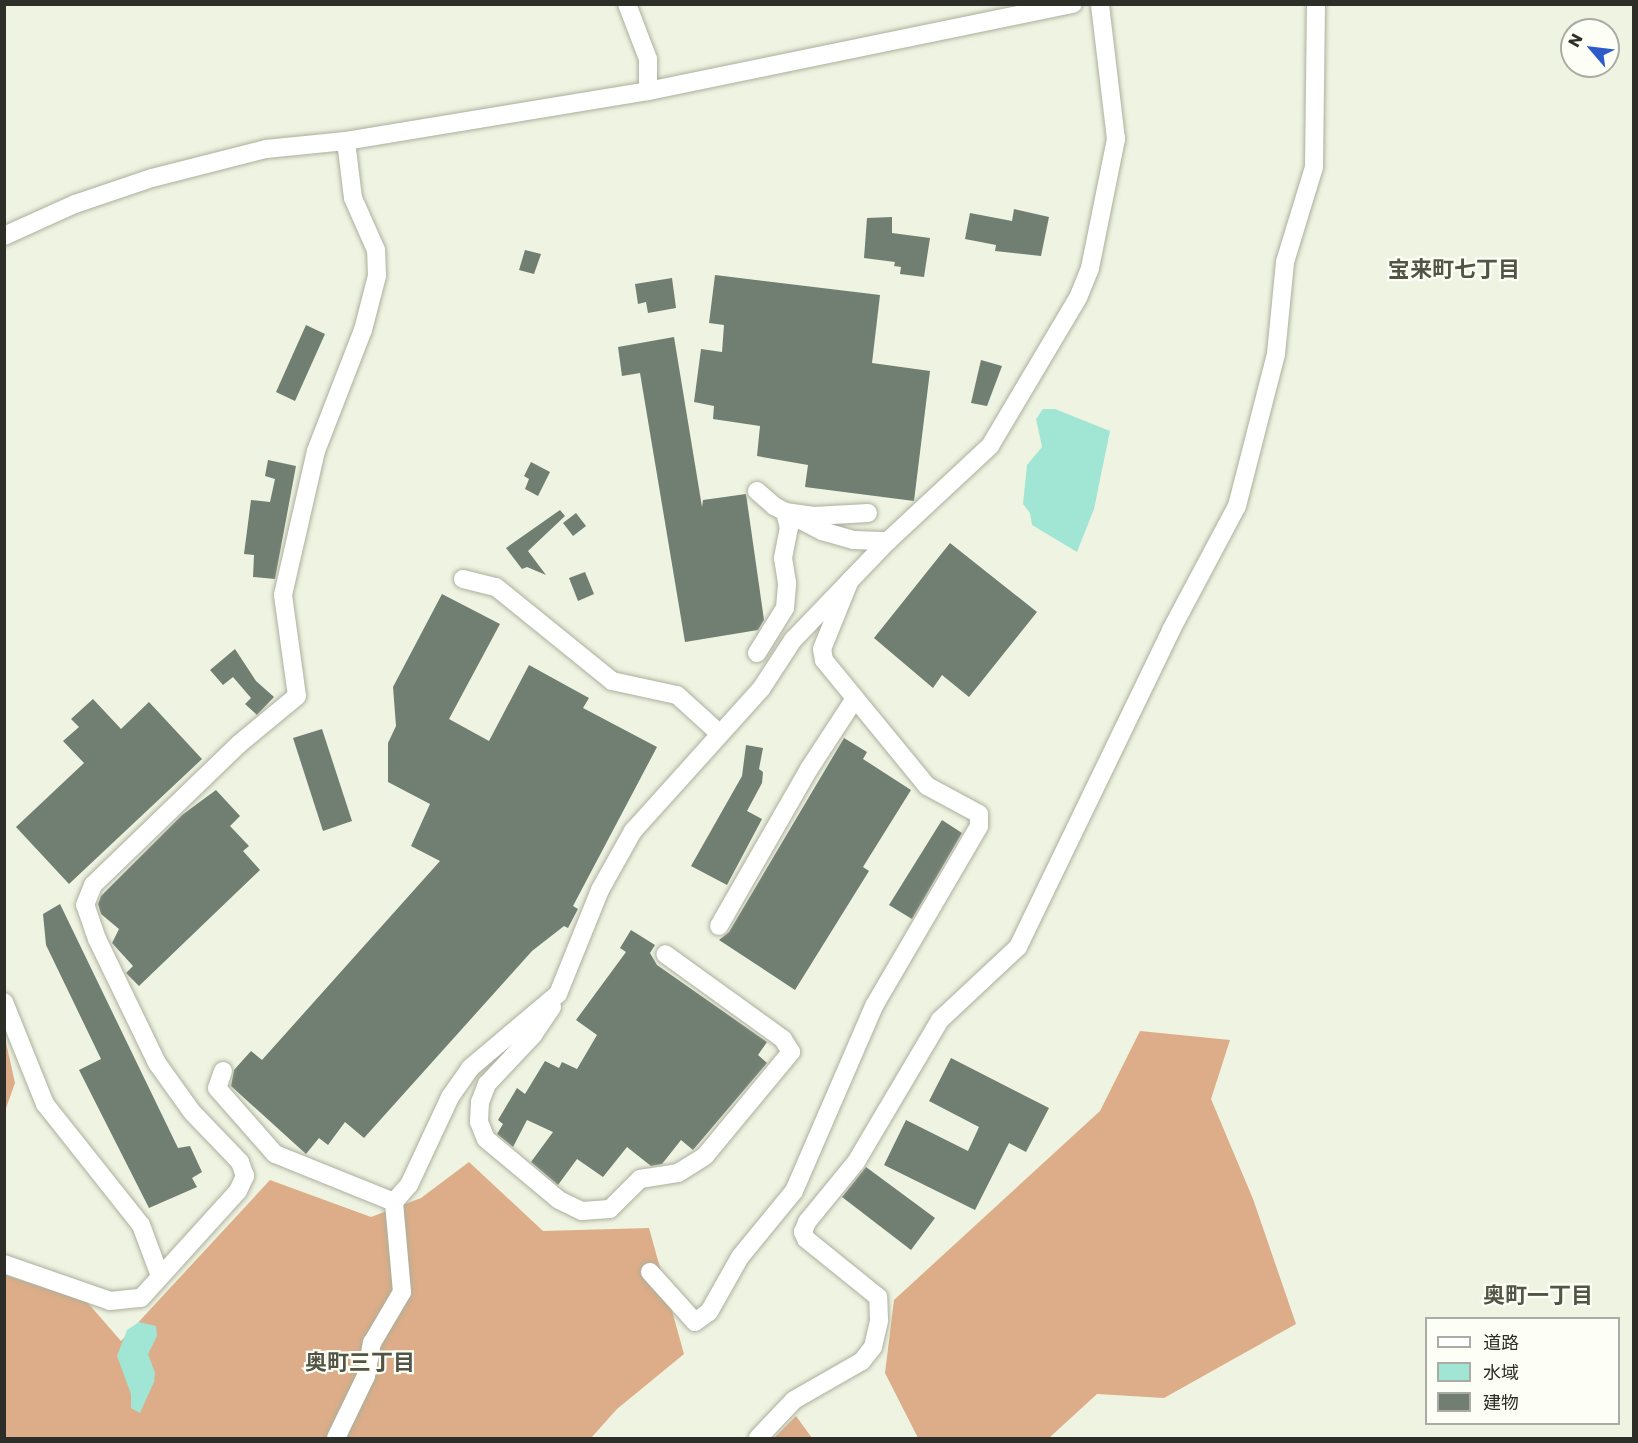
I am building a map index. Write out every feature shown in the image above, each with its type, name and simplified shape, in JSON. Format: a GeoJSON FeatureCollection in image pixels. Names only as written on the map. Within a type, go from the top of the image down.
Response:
{"type":"FeatureCollection","features":[{"type":"Feature","properties":{"kind":"street"},"geometry":{"type":"LineString","coordinates":[[627,4],[648,59],[648,91]]}},
{"type":"Feature","properties":{"kind":"street"},"geometry":{"type":"LineString","coordinates":[[4,236],[75,204],[196,165],[266,149],[346,141],[648,91],[1073,4]]}},
{"type":"Feature","properties":{"kind":"street"},"geometry":{"type":"LineString","coordinates":[[665,954],[783,1039],[791,1052],[705,1156],[678,1173],[640,1179],[610,1209],[597,1212],[559,1200],[528,1177],[486,1139],[479,1122],[480,1102],[487,1084],[544,1021],[558,994],[600,890],[633,831],[761,689],[793,640],[850,579],[990,446],[1038,360],[1078,298],[1090,268],[1116,139],[1100,4]]}},
{"type":"Feature","properties":{"kind":"street"},"geometry":{"type":"LineString","coordinates":[[758,1438],[794,1400],[862,1361],[873,1347],[879,1320],[878,1297],[806,1239],[803,1232],[807,1222],[856,1162],[940,1020],[1017,947],[1172,630],[1237,506],[1276,354],[1285,262],[1314,167],[1316,4]]}},
{"type":"Feature","properties":{"kind":"street"},"geometry":{"type":"LineString","coordinates":[[4,1264],[110,1301],[141,1298],[238,1191],[245,1176],[240,1162],[192,1112],[157,1063],[97,939],[85,905],[93,885],[239,744],[297,696],[284,595],[316,451],[363,330],[377,276],[375,250],[353,198],[346,141]]}},
{"type":"Feature","properties":{"kind":"street"},"geometry":{"type":"LineString","coordinates":[[757,491],[785,512],[822,531],[854,540],[888,542]]}},
{"type":"Feature","properties":{"kind":"street"},"geometry":{"type":"LineString","coordinates":[[785,512],[814,516],[868,513]]}},
{"type":"Feature","properties":{"kind":"street"},"geometry":{"type":"LineString","coordinates":[[757,653],[785,608],[787,583],[783,558],[789,528],[785,512]]}},
{"type":"Feature","properties":{"kind":"street"},"geometry":{"type":"LineString","coordinates":[[463,579],[496,587],[612,681],[677,695],[720,734]]}},
{"type":"Feature","properties":{"kind":"street"},"geometry":{"type":"LineString","coordinates":[[650,1272],[695,1322],[709,1312],[740,1257],[794,1191],[874,1006],[980,826],[979,814],[927,786],[854,700],[824,660],[822,649],[850,579]]}},
{"type":"Feature","properties":{"kind":"street"},"geometry":{"type":"LineString","coordinates":[[719,926],[809,769],[854,700]]}},
{"type":"Feature","properties":{"kind":"street"},"geometry":{"type":"LineString","coordinates":[[336,1438],[366,1376],[372,1343],[385,1316],[402,1292],[394,1202],[409,1185],[450,1097],[470,1068],[558,994]]}},
{"type":"Feature","properties":{"kind":"street"},"geometry":{"type":"LineString","coordinates":[[4,1002],[45,1104],[141,1225],[160,1276]]}},
{"type":"Feature","properties":{"kind":"street"},"geometry":{"type":"LineString","coordinates":[[223,1071],[217,1088],[275,1154],[394,1202]]}},
{"type":"Feature","properties":{"kind":"shaded area"},"geometry":{"type":"Polygon","coordinates":[[[1140,1031],[1230,1040],[1211,1099],[1253,1199],[1296,1324],[1164,1398],[1097,1394],[1049,1438],[918,1438],[885,1373],[894,1300],[1100,1111],[1140,1031]]]}},
{"type":"Feature","properties":{"kind":"shaded area"},"geometry":{"type":"Polygon","coordinates":[[[5,1038],[15,1083],[5,1111],[5,1038]]]}},
{"type":"Feature","properties":{"kind":"shaded area"},"geometry":{"type":"Polygon","coordinates":[[[469,1162],[543,1231],[649,1228],[684,1354],[617,1409],[591,1438],[5,1438],[5,1275],[87,1302],[121,1341],[270,1180],[371,1217],[421,1198],[469,1162]]]}},
{"type":"Feature","properties":{"kind":"shaded area"},"geometry":{"type":"Polygon","coordinates":[[[796,1416],[812,1438],[774,1438],[796,1416]]]}},
{"type":"Feature","properties":{"kind":"water"},"geometry":{"type":"Polygon","coordinates":[[[1043,409],[1055,409],[1110,431],[1094,509],[1077,552],[1032,525],[1030,513],[1023,504],[1027,465],[1042,447],[1036,419],[1043,409]]]}},
{"type":"Feature","properties":{"kind":"water"},"geometry":{"type":"Polygon","coordinates":[[[139,1322],[156,1326],[157,1336],[148,1354],[155,1373],[154,1382],[140,1413],[131,1408],[131,1394],[117,1356],[127,1330],[139,1322]]]}},
{"type":"Feature","properties":{"kind":"building"},"geometry":{"type":"Polygon","coordinates":[[[1014,209],[1049,217],[1041,256],[995,251],[996,245],[965,239],[970,213],[1012,221],[1014,209]]]}},
{"type":"Feature","properties":{"kind":"building"},"geometry":{"type":"Polygon","coordinates":[[[892,217],[892,233],[930,238],[924,277],[900,274],[901,267],[894,266],[895,262],[864,258],[867,218],[892,217]]]}},
{"type":"Feature","properties":{"kind":"building"},"geometry":{"type":"Polygon","coordinates":[[[525,250],[541,254],[534,274],[519,270],[525,250]]]}},
{"type":"Feature","properties":{"kind":"building"},"geometry":{"type":"Polygon","coordinates":[[[715,275],[880,295],[872,363],[930,371],[914,501],[805,487],[808,465],[757,456],[760,426],[713,419],[714,406],[694,402],[701,349],[722,352],[724,325],[709,323],[715,275]]]}},
{"type":"Feature","properties":{"kind":"building"},"geometry":{"type":"Polygon","coordinates":[[[672,278],[676,308],[648,313],[646,302],[638,304],[635,284],[672,278]]]}},
{"type":"Feature","properties":{"kind":"building"},"geometry":{"type":"Polygon","coordinates":[[[306,325],[325,334],[295,401],[276,392],[306,325]]]}},
{"type":"Feature","properties":{"kind":"building"},"geometry":{"type":"Polygon","coordinates":[[[674,337],[702,507],[703,500],[746,494],[764,620],[758,630],[685,642],[640,373],[622,376],[618,347],[674,337]]]}},
{"type":"Feature","properties":{"kind":"building"},"geometry":{"type":"Polygon","coordinates":[[[981,360],[1002,366],[987,406],[971,403],[981,360]]]}},
{"type":"Feature","properties":{"kind":"building"},"geometry":{"type":"Polygon","coordinates":[[[268,460],[296,466],[275,579],[253,577],[254,555],[244,554],[251,500],[270,502],[275,479],[265,476],[268,460]]]}},
{"type":"Feature","properties":{"kind":"building"},"geometry":{"type":"Polygon","coordinates":[[[531,462],[550,472],[538,496],[525,489],[529,479],[524,476],[531,462]]]}},
{"type":"Feature","properties":{"kind":"building"},"geometry":{"type":"Polygon","coordinates":[[[560,510],[565,516],[528,551],[546,575],[527,567],[522,569],[506,548],[560,510]]]}},
{"type":"Feature","properties":{"kind":"building"},"geometry":{"type":"Polygon","coordinates":[[[576,513],[586,526],[573,536],[563,523],[576,513]]]}},
{"type":"Feature","properties":{"kind":"building"},"geometry":{"type":"Polygon","coordinates":[[[950,543],[1037,612],[969,697],[942,675],[933,688],[874,638],[950,543]]]}},
{"type":"Feature","properties":{"kind":"building"},"geometry":{"type":"Polygon","coordinates":[[[585,572],[594,594],[578,601],[569,578],[585,572]]]}},
{"type":"Feature","properties":{"kind":"building"},"geometry":{"type":"Polygon","coordinates":[[[442,594],[500,624],[449,719],[489,741],[529,665],[589,698],[583,708],[657,747],[573,906],[578,909],[568,928],[564,926],[532,951],[364,1138],[345,1122],[328,1145],[319,1138],[306,1154],[231,1086],[234,1070],[251,1051],[262,1060],[440,861],[411,846],[430,804],[388,782],[388,743],[396,726],[393,687],[442,594]]]}},
{"type":"Feature","properties":{"kind":"building"},"geometry":{"type":"Polygon","coordinates":[[[235,649],[256,681],[274,697],[257,715],[245,704],[251,698],[233,677],[223,685],[210,670],[235,649]]]}},
{"type":"Feature","properties":{"kind":"building"},"geometry":{"type":"Polygon","coordinates":[[[93,699],[121,729],[149,702],[202,759],[69,884],[16,827],[84,763],[63,741],[79,727],[71,719],[93,699]]]}},
{"type":"Feature","properties":{"kind":"building"},"geometry":{"type":"Polygon","coordinates":[[[322,729],[352,821],[323,831],[293,738],[322,729]]]}},
{"type":"Feature","properties":{"kind":"building"},"geometry":{"type":"Polygon","coordinates":[[[844,738],[867,752],[863,759],[911,790],[863,867],[869,871],[795,990],[719,940],[729,932],[844,738]]]}},
{"type":"Feature","properties":{"kind":"building"},"geometry":{"type":"Polygon","coordinates":[[[746,745],[763,748],[759,769],[763,772],[762,783],[747,811],[762,819],[727,885],[691,866],[742,776],[746,745]]]}},
{"type":"Feature","properties":{"kind":"building"},"geometry":{"type":"Polygon","coordinates":[[[216,790],[240,816],[230,826],[249,846],[243,851],[260,870],[139,986],[126,973],[133,966],[112,943],[119,929],[101,914],[98,904],[101,896],[182,815],[216,790]]]}},
{"type":"Feature","properties":{"kind":"building"},"geometry":{"type":"Polygon","coordinates":[[[942,820],[962,833],[912,919],[889,905],[942,820]]]}},
{"type":"Feature","properties":{"kind":"building"},"geometry":{"type":"Polygon","coordinates":[[[60,904],[178,1148],[190,1146],[202,1172],[192,1178],[197,1187],[149,1208],[79,1070],[101,1059],[46,945],[43,914],[60,904]]]}},
{"type":"Feature","properties":{"kind":"building"},"geometry":{"type":"Polygon","coordinates":[[[631,930],[655,945],[650,953],[657,965],[767,1042],[758,1055],[767,1063],[693,1150],[681,1140],[662,1164],[651,1166],[627,1147],[603,1177],[577,1159],[558,1185],[531,1162],[553,1132],[527,1120],[513,1147],[497,1134],[503,1124],[498,1120],[517,1088],[525,1094],[545,1061],[559,1068],[562,1062],[577,1069],[597,1035],[576,1020],[626,952],[620,948],[631,930]]]}},
{"type":"Feature","properties":{"kind":"building"},"geometry":{"type":"Polygon","coordinates":[[[951,1058],[1049,1108],[1026,1152],[1009,1143],[975,1210],[884,1165],[906,1120],[968,1151],[979,1127],[929,1101],[951,1058]]]}},
{"type":"Feature","properties":{"kind":"building"},"geometry":{"type":"Polygon","coordinates":[[[866,1167],[935,1218],[911,1250],[842,1197],[866,1167]]]}},
{"type":"Feature","properties":{"kind":"district","name":"宝来町七丁目"},"geometry":{"type":"Point","coordinates":[1454,270]}},
{"type":"Feature","properties":{"kind":"district","name":"奥町一丁目"},"geometry":{"type":"Point","coordinates":[1538,1296]}},
{"type":"Feature","properties":{"kind":"district","name":"奥町三丁目"},"geometry":{"type":"Point","coordinates":[360,1363]}}]}
